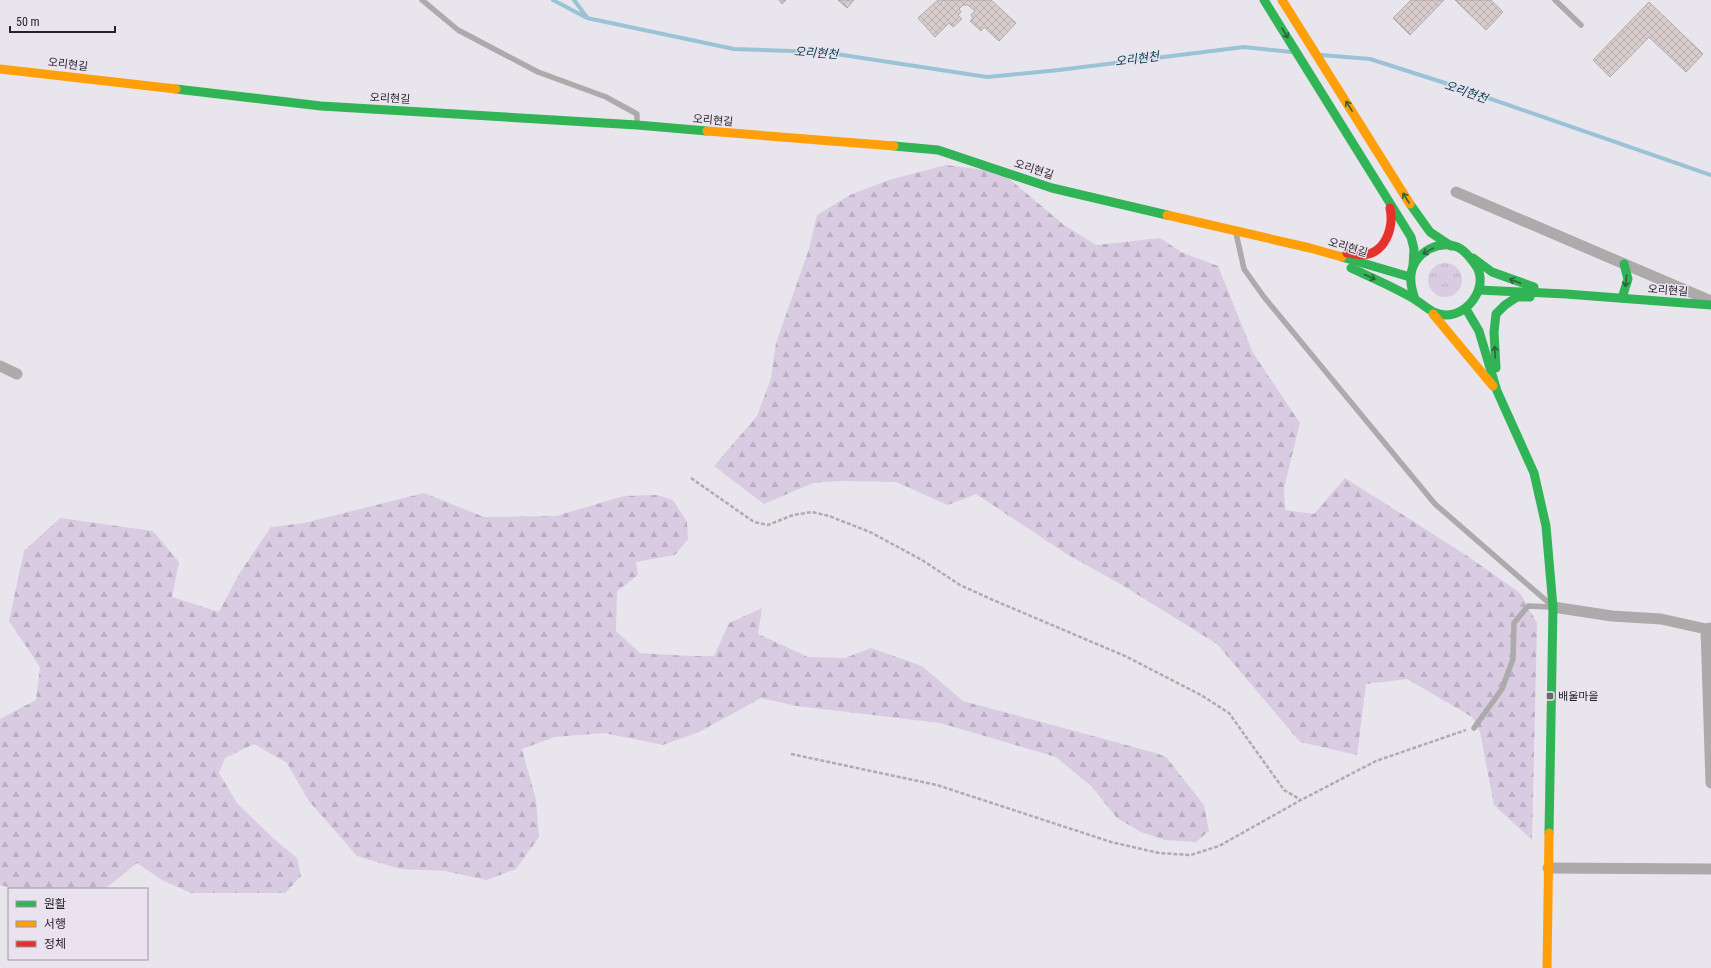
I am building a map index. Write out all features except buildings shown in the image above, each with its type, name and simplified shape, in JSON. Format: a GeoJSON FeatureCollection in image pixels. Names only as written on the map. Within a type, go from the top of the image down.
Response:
{"type":"FeatureCollection","features":[{"type":"Feature","properties":{"kind":"street"},"geometry":{"type":"LineString","coordinates":[[1264,0],[1411,237],[1414,249],[1410,289],[1415,299],[1423,308],[1433,314],[1497,391]]}},
{"type":"Feature","properties":{"kind":"street"},"geometry":{"type":"LineString","coordinates":[[1282,0],[1417,215],[1430,232],[1452,246],[1463,250],[1492,272],[1526,285],[1566,294]]}},
{"type":"Feature","properties":{"kind":"street","name":"오리현길"},"geometry":{"type":"LineString","coordinates":[[0,68],[321,106],[637,125],[938,150],[1052,188],[1310,248],[1410,277]]}},
{"type":"Feature","properties":{"kind":"street"},"geometry":{"type":"LineString","coordinates":[[1456,192],[1711,301]]}},
{"type":"Feature","properties":{"kind":"street"},"geometry":{"type":"LineString","coordinates":[[1310,248],[1363,255],[1379,249],[1392,227],[1392,213],[1388,199]]}},
{"type":"Feature","properties":{"kind":"street"},"geometry":{"type":"LineString","coordinates":[[1413,266],[1419,256],[1429,249],[1440,245],[1452,246]]}},
{"type":"Feature","properties":{"kind":"street"},"geometry":{"type":"LineString","coordinates":[[1310,248],[1415,299]]}},
{"type":"Feature","properties":{"kind":"street"},"geometry":{"type":"LineString","coordinates":[[1433,314],[1445,316],[1456,314],[1466,309],[1475,300],[1479,290],[1480,278],[1478,267],[1472,257]]}},
{"type":"Feature","properties":{"kind":"street"},"geometry":{"type":"LineString","coordinates":[[1622,298],[1628,279],[1624,264]]}},
{"type":"Feature","properties":{"kind":"street","name":"오리현길"},"geometry":{"type":"LineString","coordinates":[[1479,290],[1566,294],[1711,305]]}},
{"type":"Feature","properties":{"kind":"street"},"geometry":{"type":"LineString","coordinates":[[1497,391],[1494,332],[1496,314],[1505,305],[1517,297],[1566,294]]}},
{"type":"Feature","properties":{"kind":"street"},"geometry":{"type":"LineString","coordinates":[[1466,309],[1479,331],[1497,391],[1534,473],[1546,526],[1554,607],[1547,968]]}},
{"type":"Feature","properties":{"kind":"street"},"geometry":{"type":"LineString","coordinates":[[0,366],[17,374]]}},
{"type":"Feature","properties":{"kind":"street"},"geometry":{"type":"LineString","coordinates":[[1554,607],[1612,616],[1661,619],[1708,629],[1711,784]]}},
{"type":"Feature","properties":{"kind":"street"},"geometry":{"type":"LineString","coordinates":[[1548,868],[1711,869]]}},
{"type":"Feature","properties":{"kind":"lane"},"geometry":{"type":"LineString","coordinates":[[422,0],[458,30],[538,72],[606,97],[636,114],[637,125]]}},
{"type":"Feature","properties":{"kind":"lane"},"geometry":{"type":"LineString","coordinates":[[1555,0],[1581,25]]}},
{"type":"Feature","properties":{"kind":"lane"},"geometry":{"type":"LineString","coordinates":[[1235,231],[1244,269],[1264,297],[1435,504],[1554,607]]}},
{"type":"Feature","properties":{"kind":"lane"},"geometry":{"type":"LineString","coordinates":[[1474,728],[1502,689],[1513,659],[1514,623],[1528,606],[1554,607]]}},
{"type":"Feature","properties":{"kind":"path"},"geometry":{"type":"LineString","coordinates":[[691,478],[754,522],[768,525],[793,515],[812,512],[829,516],[870,532],[922,560],[960,585],[1125,656],[1201,695],[1229,713],[1284,790],[1301,800]]}},
{"type":"Feature","properties":{"kind":"path"},"geometry":{"type":"LineString","coordinates":[[791,754],[936,785],[1111,842],[1159,853],[1191,855],[1219,846],[1301,800],[1376,761],[1474,728]]}},
{"type":"Feature","properties":{"kind":"green space"},"geometry":{"type":"Polygon","coordinates":[[[946,165],[1001,172],[1064,225],[1096,245],[1160,238],[1181,252],[1218,266],[1253,353],[1300,423],[1284,488],[1285,510],[1314,514],[1345,478],[1466,555],[1520,593],[1537,623],[1532,840],[1494,805],[1480,732],[1472,717],[1407,679],[1366,684],[1357,755],[1300,742],[1217,644],[1122,585],[1065,553],[976,494],[948,505],[896,482],[839,481],[813,483],[764,504],[714,466],[757,416],[771,378],[776,343],[809,249],[817,215],[850,195],[889,180],[946,165]]]}},
{"type":"Feature","properties":{"kind":"green space"},"geometry":{"type":"Polygon","coordinates":[[[1442,263],[1448,263],[1452,264],[1459,270],[1462,280],[1461,287],[1455,294],[1448,297],[1442,297],[1438,296],[1431,290],[1428,283],[1428,277],[1429,273],[1435,266],[1442,263]]]}},
{"type":"Feature","properties":{"kind":"green space"},"geometry":{"type":"Polygon","coordinates":[[[424,493],[484,517],[556,516],[624,496],[657,495],[673,500],[687,522],[688,539],[675,555],[636,562],[638,575],[617,591],[616,631],[640,653],[714,656],[729,623],[762,608],[758,634],[808,657],[845,658],[871,648],[922,666],[963,701],[1166,757],[1204,805],[1209,831],[1196,842],[1165,840],[1141,832],[1117,818],[1092,787],[1056,757],[940,723],[797,706],[761,698],[699,732],[663,745],[604,733],[555,737],[522,749],[536,800],[539,837],[516,869],[486,880],[445,871],[400,869],[357,856],[308,800],[287,763],[254,744],[225,758],[219,773],[237,803],[275,840],[297,858],[301,876],[285,893],[191,893],[162,880],[137,863],[106,888],[11,888],[0,885],[0,719],[36,700],[40,667],[9,621],[24,551],[60,518],[153,531],[179,562],[172,597],[219,612],[239,574],[271,527],[304,523],[424,493]]]}},
{"type":"Feature","properties":{"kind":"waterway","name":"오리현천"},"geometry":{"type":"LineString","coordinates":[[553,0],[587,18],[734,49],[823,52],[987,77],[1059,70],[1244,47],[1291,52]]}},
{"type":"Feature","properties":{"kind":"waterway"},"geometry":{"type":"LineString","coordinates":[[574,0],[586,16]]}},
{"type":"Feature","properties":{"kind":"waterway","name":"오리현천"},"geometry":{"type":"LineString","coordinates":[[1321,55],[1370,59],[1442,82],[1711,175]]}},
{"type":"Feature","properties":{"kind":"traffic: fast"},"geometry":{"type":"LineString","coordinates":[[1264,0],[1411,237],[1414,249],[1413,266]]}},
{"type":"Feature","properties":{"kind":"traffic: fast"},"geometry":{"type":"LineString","coordinates":[[176,89],[321,106],[637,125],[707,131]]}},
{"type":"Feature","properties":{"kind":"traffic: fast"},"geometry":{"type":"LineString","coordinates":[[894,146],[938,150],[1052,188],[1167,215]]}},
{"type":"Feature","properties":{"kind":"traffic: fast"},"geometry":{"type":"LineString","coordinates":[[1410,204],[1430,232],[1451,246]]}},
{"type":"Feature","properties":{"kind":"traffic: fast"},"geometry":{"type":"LineString","coordinates":[[1351,268],[1399,290],[1433,312],[1441,315],[1455,314],[1470,304],[1479,288],[1479,271],[1470,257],[1461,249],[1445,245],[1430,249],[1417,260],[1413,267],[1411,281],[1415,299]]}},
{"type":"Feature","properties":{"kind":"traffic: fast"},"geometry":{"type":"LineString","coordinates":[[1342,257],[1410,277]]}},
{"type":"Feature","properties":{"kind":"traffic: fast"},"geometry":{"type":"LineString","coordinates":[[1473,258],[1492,272],[1534,287]]}},
{"type":"Feature","properties":{"kind":"traffic: fast"},"geometry":{"type":"LineString","coordinates":[[1622,298],[1628,279],[1624,264]]}},
{"type":"Feature","properties":{"kind":"traffic: fast"},"geometry":{"type":"LineString","coordinates":[[1479,290],[1566,294],[1711,305]]}},
{"type":"Feature","properties":{"kind":"traffic: fast"},"geometry":{"type":"LineString","coordinates":[[1496,368],[1494,332],[1496,314],[1505,305],[1517,297],[1530,297]]}},
{"type":"Feature","properties":{"kind":"traffic: fast"},"geometry":{"type":"LineString","coordinates":[[1466,309],[1479,331],[1497,391],[1534,473],[1546,526],[1553,607],[1549,833]]}},
{"type":"Feature","properties":{"kind":"traffic: slow"},"geometry":{"type":"LineString","coordinates":[[1282,0],[1410,204]]}},
{"type":"Feature","properties":{"kind":"traffic: slow"},"geometry":{"type":"LineString","coordinates":[[0,69],[176,89]]}},
{"type":"Feature","properties":{"kind":"traffic: slow"},"geometry":{"type":"LineString","coordinates":[[707,131],[894,146]]}},
{"type":"Feature","properties":{"kind":"traffic: slow"},"geometry":{"type":"LineString","coordinates":[[1167,215],[1310,248],[1342,257]]}},
{"type":"Feature","properties":{"kind":"traffic: slow"},"geometry":{"type":"LineString","coordinates":[[1433,314],[1493,386]]}},
{"type":"Feature","properties":{"kind":"traffic: slow"},"geometry":{"type":"LineString","coordinates":[[1547,968],[1549,833]]}},
{"type":"Feature","properties":{"kind":"traffic: jam"},"geometry":{"type":"LineString","coordinates":[[1347,253],[1363,255],[1371,253],[1383,244],[1387,238],[1391,223],[1390,208]]}},
{"type":"Feature","properties":{"kind":"place","name":"배울마을"},"geometry":{"type":"Point","coordinates":[1550,696]}}]}
